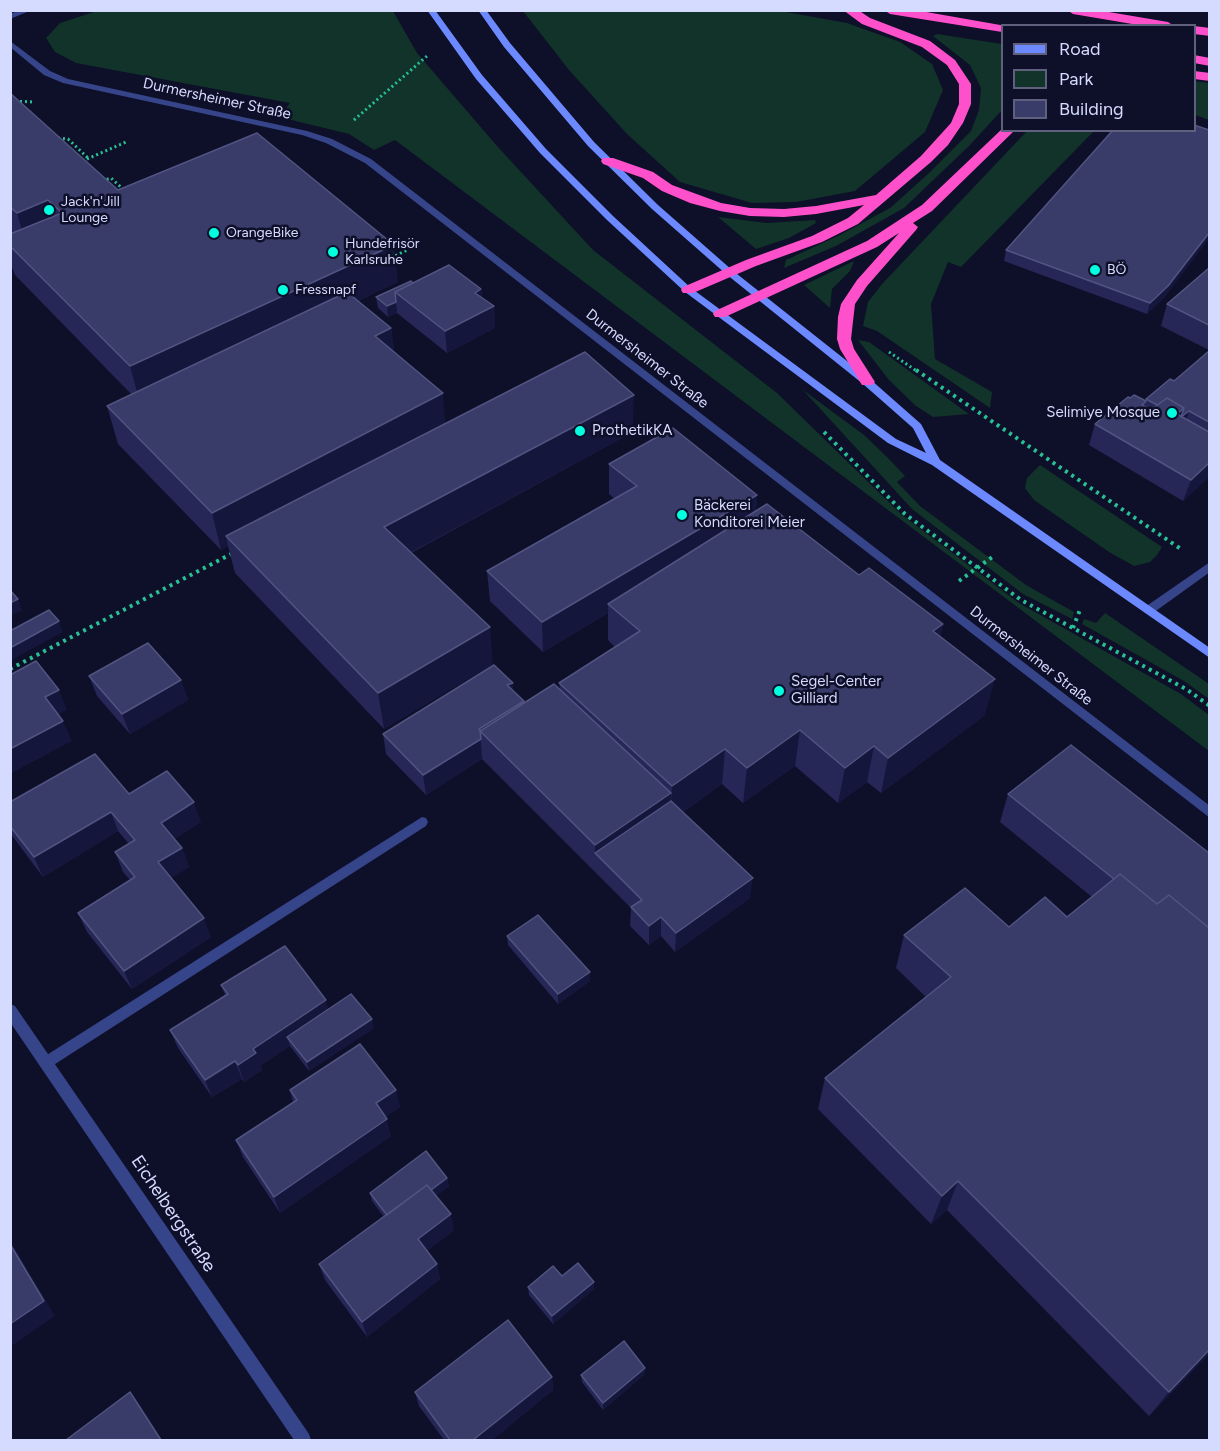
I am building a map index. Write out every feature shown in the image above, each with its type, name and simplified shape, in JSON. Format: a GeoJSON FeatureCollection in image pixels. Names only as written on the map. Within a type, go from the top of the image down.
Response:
{"type":"FeatureCollection","features":[{"type":"Feature","properties":{"kind":"highway"},"geometry":{"type":"LineString","coordinates":[[688,290],[817,239],[853,221],[944,142],[957,123],[965,104],[965,84],[951,63],[926,44],[866,21],[849,10]]}},
{"type":"Feature","properties":{"kind":"highway"},"geometry":{"type":"LineString","coordinates":[[890,10],[1001,28]]}},
{"type":"Feature","properties":{"kind":"highway"},"geometry":{"type":"LineString","coordinates":[[1073,10],[1156,24]]}},
{"type":"Feature","properties":{"kind":"highway"},"geometry":{"type":"LineString","coordinates":[[867,382],[847,349],[844,329],[848,304],[927,208],[1007,132]]}},
{"type":"Feature","properties":{"kind":"highway"},"geometry":{"type":"LineString","coordinates":[[608,161],[648,175],[667,188],[695,200],[750,212],[784,213],[816,210],[880,198]]}},
{"type":"Feature","properties":{"kind":"highway"},"geometry":{"type":"LineString","coordinates":[[720,314],[872,244],[927,208]]}},
{"type":"Feature","properties":{"kind":"street"},"geometry":{"type":"LineString","coordinates":[[10,17],[28,10]]}},
{"type":"Feature","properties":{"kind":"street"},"geometry":{"type":"LineString","coordinates":[[431,10],[479,77],[543,151],[610,218],[688,290],[892,441],[936,462],[1209,654]]}},
{"type":"Feature","properties":{"kind":"street"},"geometry":{"type":"LineString","coordinates":[[482,10],[507,45],[559,108],[608,161],[655,207],[729,272],[867,382],[917,426],[936,462]]}},
{"type":"Feature","properties":{"kind":"street","name":"Durmersheimer Straße"},"geometry":{"type":"LineString","coordinates":[[10,43],[47,73],[66,81],[277,126],[329,141],[368,161],[1209,813]]}},
{"type":"Feature","properties":{"kind":"street"},"geometry":{"type":"LineString","coordinates":[[1149,610],[1209,566]]}},
{"type":"Feature","properties":{"kind":"street"},"geometry":{"type":"LineString","coordinates":[[47,1062],[422,822]]}},
{"type":"Feature","properties":{"kind":"street","name":"Eichelbergstraße"},"geometry":{"type":"LineString","coordinates":[[13,1020],[47,1062],[303,1440]]}},
{"type":"Feature","properties":{"kind":"path"},"geometry":{"type":"LineString","coordinates":[[329,141],[430,53]]}},
{"type":"Feature","properties":{"kind":"path"},"geometry":{"type":"LineString","coordinates":[[10,101],[42,103]]}},
{"type":"Feature","properties":{"kind":"path"},"geometry":{"type":"LineString","coordinates":[[54,134],[60,140],[68,139],[88,158]]}},
{"type":"Feature","properties":{"kind":"path"},"geometry":{"type":"LineString","coordinates":[[82,160],[126,142]]}},
{"type":"Feature","properties":{"kind":"path"},"geometry":{"type":"LineString","coordinates":[[100,184],[102,180],[111,178],[132,197]]}},
{"type":"Feature","properties":{"kind":"path"},"geometry":{"type":"LineString","coordinates":[[388,259],[409,249]]}},
{"type":"Feature","properties":{"kind":"path"},"geometry":{"type":"LineString","coordinates":[[844,329],[870,338],[1039,455],[1209,566]]}},
{"type":"Feature","properties":{"kind":"path"},"geometry":{"type":"LineString","coordinates":[[10,669],[243,547]]}},
{"type":"Feature","properties":{"kind":"path"},"geometry":{"type":"LineString","coordinates":[[933,599],[995,555]]}},
{"type":"Feature","properties":{"kind":"path"},"geometry":{"type":"LineString","coordinates":[[1073,628],[1081,607]]}},
{"type":"Feature","properties":{"kind":"green space"},"geometry":{"type":"Polygon","coordinates":[[[775,10],[847,23],[900,42],[932,64],[943,90],[925,132],[855,191],[796,202],[752,203],[680,182],[627,134],[569,70],[523,11],[775,10]]]}},
{"type":"Feature","properties":{"kind":"green space"},"geometry":{"type":"Polygon","coordinates":[[[97,11],[393,11],[417,53],[497,146],[593,250],[777,393],[902,515],[1019,603],[1181,694],[1209,715],[1209,751],[395,140],[374,150],[349,134],[279,117],[290,103],[76,63],[55,52],[46,38],[60,23],[97,11]]]}},
{"type":"Feature","properties":{"kind":"green space"},"geometry":{"type":"Polygon","coordinates":[[[937,34],[1001,44],[1001,111],[969,146],[904,208],[836,246],[784,268],[786,260],[890,208],[971,131],[979,110],[981,88],[970,65],[933,36],[937,34]]]}},
{"type":"Feature","properties":{"kind":"green space"},"geometry":{"type":"Polygon","coordinates":[[[1196,81],[1209,83],[1209,120],[1196,115],[1196,81]]]}},
{"type":"Feature","properties":{"kind":"green space"},"geometry":{"type":"Polygon","coordinates":[[[1026,132],[1093,132],[961,267],[948,262],[931,304],[935,359],[992,392],[990,408],[877,331],[863,326],[868,302],[882,284],[1026,132]]]}},
{"type":"Feature","properties":{"kind":"green space"},"geometry":{"type":"Polygon","coordinates":[[[718,217],[767,223],[815,220],[816,223],[789,238],[756,249],[718,217]]]}},
{"type":"Feature","properties":{"kind":"green space"},"geometry":{"type":"Polygon","coordinates":[[[854,261],[850,271],[832,289],[830,308],[804,285],[854,261]]]}},
{"type":"Feature","properties":{"kind":"green space"},"geometry":{"type":"Polygon","coordinates":[[[858,340],[869,342],[969,414],[933,417],[916,406],[889,380],[858,340]]]}},
{"type":"Feature","properties":{"kind":"green space"},"geometry":{"type":"Polygon","coordinates":[[[803,390],[864,435],[887,457],[905,476],[897,482],[920,506],[1026,585],[1074,612],[1072,619],[1023,594],[912,509],[803,390]]]}},
{"type":"Feature","properties":{"kind":"green space"},"geometry":{"type":"Polygon","coordinates":[[[1040,465],[1162,547],[1157,555],[1150,562],[1134,566],[1109,552],[1034,500],[1025,488],[1027,478],[1040,465]]]}},
{"type":"Feature","properties":{"kind":"green space"},"geometry":{"type":"Polygon","coordinates":[[[1105,613],[1209,684],[1209,699],[1184,681],[1082,624],[1084,619],[1096,623],[1105,613]]]}},
{"type":"Feature","properties":{"kind":"building"},"geometry":{"type":"Polygon","coordinates":[[[10,93],[118,190],[257,133],[394,245],[130,366],[10,246],[10,234],[62,213],[48,200],[17,213],[10,207],[10,93]]]}},
{"type":"Feature","properties":{"kind":"building"},"geometry":{"type":"Polygon","coordinates":[[[1196,126],[1209,130],[1209,233],[1168,286],[1150,303],[1006,250],[1111,132],[1196,132],[1196,126]]]}},
{"type":"Feature","properties":{"kind":"building"},"geometry":{"type":"Polygon","coordinates":[[[449,265],[481,289],[475,293],[494,306],[445,331],[395,292],[449,265]]]}},
{"type":"Feature","properties":{"kind":"building"},"geometry":{"type":"Polygon","coordinates":[[[1209,268],[1209,325],[1167,304],[1209,268]]]}},
{"type":"Feature","properties":{"kind":"building"},"geometry":{"type":"Polygon","coordinates":[[[411,281],[413,283],[395,292],[396,302],[387,306],[376,297],[411,281]]]}},
{"type":"Feature","properties":{"kind":"building"},"geometry":{"type":"Polygon","coordinates":[[[347,292],[391,328],[375,336],[443,393],[212,513],[107,406],[347,292]]]}},
{"type":"Feature","properties":{"kind":"building"},"geometry":{"type":"Polygon","coordinates":[[[1209,351],[1209,422],[1189,411],[1181,417],[1184,408],[1167,398],[1157,405],[1146,399],[1170,379],[1174,381],[1209,351]]]}},
{"type":"Feature","properties":{"kind":"building"},"geometry":{"type":"Polygon","coordinates":[[[585,352],[634,395],[384,527],[490,627],[378,693],[226,536],[585,352]]]}},
{"type":"Feature","properties":{"kind":"building"},"geometry":{"type":"Polygon","coordinates":[[[1134,395],[1146,401],[1142,405],[1151,410],[1167,398],[1184,408],[1177,414],[1209,432],[1209,463],[1191,480],[1095,424],[1128,397],[1134,395]]]}},
{"type":"Feature","properties":{"kind":"building"},"geometry":{"type":"Polygon","coordinates":[[[673,428],[757,495],[542,622],[487,571],[637,486],[609,464],[673,428]]]}},
{"type":"Feature","properties":{"kind":"building","name":"Segel-Center Gilliard"},"geometry":{"type":"Polygon","coordinates":[[[767,504],[859,575],[869,568],[943,624],[933,631],[995,679],[888,758],[874,746],[845,768],[800,730],[747,768],[725,749],[672,786],[559,683],[640,631],[608,604],[767,504]]]}},
{"type":"Feature","properties":{"kind":"building"},"geometry":{"type":"Polygon","coordinates":[[[10,590],[18,599],[10,603],[10,590]]]}},
{"type":"Feature","properties":{"kind":"building"},"geometry":{"type":"Polygon","coordinates":[[[49,610],[59,621],[10,648],[10,631],[49,610]]]}},
{"type":"Feature","properties":{"kind":"building"},"geometry":{"type":"Polygon","coordinates":[[[148,643],[181,680],[122,714],[89,676],[148,643]]]}},
{"type":"Feature","properties":{"kind":"building"},"geometry":{"type":"Polygon","coordinates":[[[36,661],[59,690],[45,697],[63,721],[10,749],[10,675],[36,661]]]}},
{"type":"Feature","properties":{"kind":"building"},"geometry":{"type":"Polygon","coordinates":[[[494,665],[513,683],[507,685],[524,701],[479,729],[481,739],[423,775],[383,734],[494,665]]]}},
{"type":"Feature","properties":{"kind":"building"},"geometry":{"type":"Polygon","coordinates":[[[554,684],[671,793],[595,845],[480,731],[554,684]]]}},
{"type":"Feature","properties":{"kind":"building"},"geometry":{"type":"Polygon","coordinates":[[[1071,745],[1209,853],[1209,928],[1169,895],[1157,904],[1120,874],[1114,879],[1008,794],[1071,745]]]}},
{"type":"Feature","properties":{"kind":"building"},"geometry":{"type":"Polygon","coordinates":[[[95,754],[129,794],[167,771],[194,802],[161,823],[182,848],[158,862],[204,918],[124,971],[78,913],[135,877],[115,852],[135,840],[111,812],[34,857],[10,826],[10,802],[95,754]]]}},
{"type":"Feature","properties":{"kind":"building"},"geometry":{"type":"Polygon","coordinates":[[[671,801],[753,878],[676,933],[661,917],[649,926],[631,907],[642,900],[595,853],[671,801]]]}},
{"type":"Feature","properties":{"kind":"building"},"geometry":{"type":"Polygon","coordinates":[[[1120,874],[1157,904],[1169,895],[1209,928],[1209,1350],[1169,1392],[958,1181],[942,1196],[825,1078],[951,977],[904,935],[965,888],[1009,927],[1045,897],[1067,917],[1120,874]]]}},
{"type":"Feature","properties":{"kind":"building"},"geometry":{"type":"Polygon","coordinates":[[[538,915],[590,972],[558,994],[507,936],[538,915]]]}},
{"type":"Feature","properties":{"kind":"building"},"geometry":{"type":"Polygon","coordinates":[[[285,946],[326,1000],[253,1049],[256,1053],[238,1065],[235,1061],[205,1080],[170,1030],[228,994],[221,985],[285,946]]]}},
{"type":"Feature","properties":{"kind":"building"},"geometry":{"type":"Polygon","coordinates":[[[351,994],[372,1019],[307,1062],[287,1037],[351,994]]]}},
{"type":"Feature","properties":{"kind":"building"},"geometry":{"type":"Polygon","coordinates":[[[360,1044],[396,1090],[376,1103],[387,1119],[274,1197],[236,1140],[297,1100],[290,1090],[360,1044]]]}},
{"type":"Feature","properties":{"kind":"building"},"geometry":{"type":"Polygon","coordinates":[[[426,1151],[447,1178],[431,1190],[427,1185],[387,1215],[370,1193],[426,1151]]]}},
{"type":"Feature","properties":{"kind":"building"},"geometry":{"type":"Polygon","coordinates":[[[427,1185],[451,1214],[418,1239],[437,1264],[362,1322],[319,1264],[427,1185]]]}},
{"type":"Feature","properties":{"kind":"building"},"geometry":{"type":"Polygon","coordinates":[[[10,1244],[44,1301],[10,1324],[10,1244]]]}},
{"type":"Feature","properties":{"kind":"building"},"geometry":{"type":"Polygon","coordinates":[[[578,1263],[594,1282],[552,1316],[528,1287],[553,1266],[562,1276],[578,1263]]]}},
{"type":"Feature","properties":{"kind":"building"},"geometry":{"type":"Polygon","coordinates":[[[508,1320],[552,1377],[473,1440],[450,1440],[415,1392],[508,1320]]]}},
{"type":"Feature","properties":{"kind":"building"},"geometry":{"type":"Polygon","coordinates":[[[624,1341],[645,1368],[603,1403],[581,1375],[624,1341]]]}},
{"type":"Feature","properties":{"kind":"building"},"geometry":{"type":"Polygon","coordinates":[[[130,1392],[161,1440],[66,1440],[130,1392]]]}},
{"type":"Feature","properties":{"kind":"place","name":"Jack'n'Jill Lounge"},"geometry":{"type":"Point","coordinates":[49,210]}},
{"type":"Feature","properties":{"kind":"place","name":"OrangeBike"},"geometry":{"type":"Point","coordinates":[214,233]}},
{"type":"Feature","properties":{"kind":"place","name":"Hundefrisör Karlsruhe"},"geometry":{"type":"Point","coordinates":[333,252]}},
{"type":"Feature","properties":{"kind":"place","name":"BÖ"},"geometry":{"type":"Point","coordinates":[1095,270]}},
{"type":"Feature","properties":{"kind":"place","name":"Fressnapf"},"geometry":{"type":"Point","coordinates":[283,290]}},
{"type":"Feature","properties":{"kind":"place","name":"Selimiye Mosque"},"geometry":{"type":"Point","coordinates":[1172,413]}},
{"type":"Feature","properties":{"kind":"place","name":"ProthetikKA"},"geometry":{"type":"Point","coordinates":[580,431]}},
{"type":"Feature","properties":{"kind":"place","name":"Bäckerei Konditorei Meier"},"geometry":{"type":"Point","coordinates":[682,515]}},
{"type":"Feature","properties":{"kind":"place","name":"Segel-Center Gilliard"},"geometry":{"type":"Point","coordinates":[779,691]}}]}
